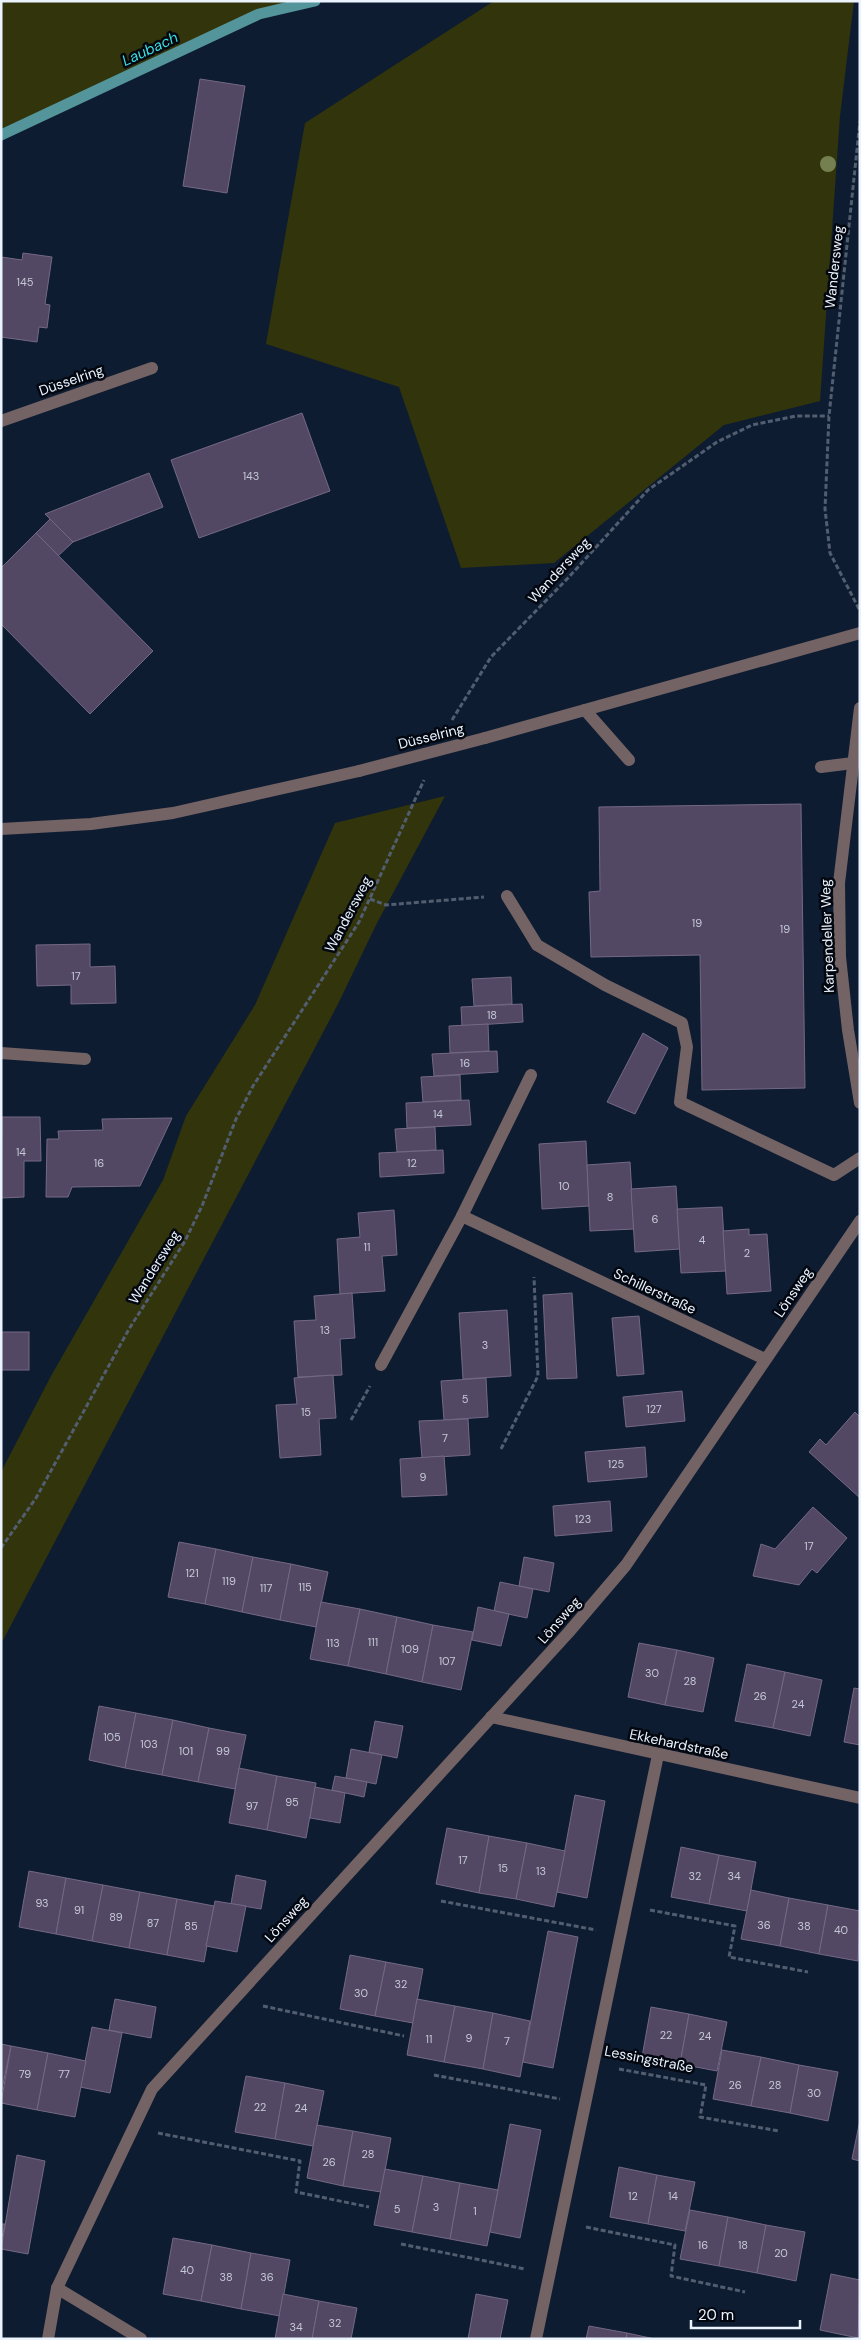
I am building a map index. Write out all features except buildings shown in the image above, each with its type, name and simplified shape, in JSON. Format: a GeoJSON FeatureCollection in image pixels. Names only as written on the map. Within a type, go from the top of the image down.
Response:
{"type":"FeatureCollection","features":[{"type":"Feature","properties":{"kind":"street","name":"Düsselring"},"geometry":{"type":"LineString","coordinates":[[1,421],[152,368]]}},
{"type":"Feature","properties":{"kind":"street","name":"Düsselring"},"geometry":{"type":"LineString","coordinates":[[1,829],[91,824],[173,814],[485,738],[740,665],[860,633]]}},
{"type":"Feature","properties":{"kind":"street","name":"Karpendeller Weg"},"geometry":{"type":"LineString","coordinates":[[860,708],[839,883],[840,957],[848,1030],[860,1103]]}},
{"type":"Feature","properties":{"kind":"street"},"geometry":{"type":"LineString","coordinates":[[585,710],[629,760]]}},
{"type":"Feature","properties":{"kind":"street"},"geometry":{"type":"LineString","coordinates":[[821,767],[853,763]]}},
{"type":"Feature","properties":{"kind":"street"},"geometry":{"type":"LineString","coordinates":[[507,896],[537,945],[605,985],[682,1024],[687,1047],[680,1102],[834,1175],[860,1158]]}},
{"type":"Feature","properties":{"kind":"street"},"geometry":{"type":"LineString","coordinates":[[1,1053],[85,1059]]}},
{"type":"Feature","properties":{"kind":"street"},"geometry":{"type":"LineString","coordinates":[[381,1365],[462,1216],[531,1075]]}},
{"type":"Feature","properties":{"kind":"street","name":"Schillerstraße"},"geometry":{"type":"LineString","coordinates":[[462,1216],[765,1359]]}},
{"type":"Feature","properties":{"kind":"street","name":"Lönsweg"},"geometry":{"type":"LineString","coordinates":[[48,2339],[57,2288],[152,2089],[568,1633],[626,1565],[860,1221]]}},
{"type":"Feature","properties":{"kind":"street","name":"Ekkehardstraße"},"geometry":{"type":"LineString","coordinates":[[491,1717],[860,1798]]}},
{"type":"Feature","properties":{"kind":"street","name":"Lessingstraße"},"geometry":{"type":"LineString","coordinates":[[536,2339],[658,1755]]}},
{"type":"Feature","properties":{"kind":"street"},"geometry":{"type":"LineString","coordinates":[[57,2288],[141,2339]]}},
{"type":"Feature","properties":{"kind":"path","name":"Wandersweg"},"geometry":{"type":"LineString","coordinates":[[860,121],[829,416],[825,509],[830,553],[860,611]]}},
{"type":"Feature","properties":{"kind":"path","name":"Wandersweg"},"geometry":{"type":"LineString","coordinates":[[448,728],[456,710],[491,657],[568,578],[648,490],[717,442],[752,425],[796,416],[829,416]]}},
{"type":"Feature","properties":{"kind":"path","name":"Wandersweg"},"geometry":{"type":"LineString","coordinates":[[1,1548],[36,1498],[129,1329],[185,1241],[202,1206],[236,1119],[253,1086],[333,966],[370,900],[427,773]]}},
{"type":"Feature","properties":{"kind":"path"},"geometry":{"type":"LineString","coordinates":[[370,900],[386,905],[507,896]]}},
{"type":"Feature","properties":{"kind":"path"},"geometry":{"type":"LineString","coordinates":[[501,1449],[538,1376],[533,1249]]}},
{"type":"Feature","properties":{"kind":"path"},"geometry":{"type":"LineString","coordinates":[[351,1420],[381,1365]]}},
{"type":"Feature","properties":{"kind":"path"},"geometry":{"type":"LineString","coordinates":[[441,1901],[621,1934]]}},
{"type":"Feature","properties":{"kind":"path"},"geometry":{"type":"LineString","coordinates":[[627,1905],[735,1926],[729,1957],[808,1972]]}},
{"type":"Feature","properties":{"kind":"path"},"geometry":{"type":"LineString","coordinates":[[233,2000],[404,2036]]}},
{"type":"Feature","properties":{"kind":"path","name":"Lessingstraße"},"geometry":{"type":"LineString","coordinates":[[594,2064],[706,2085],[700,2118],[779,2131]]}},
{"type":"Feature","properties":{"kind":"path"},"geometry":{"type":"LineString","coordinates":[[434,2076],[585,2104]]}},
{"type":"Feature","properties":{"kind":"path"},"geometry":{"type":"LineString","coordinates":[[133,2128],[300,2161],[296,2192],[369,2207]]}},
{"type":"Feature","properties":{"kind":"path"},"geometry":{"type":"LineString","coordinates":[[561,2222],[675,2245],[671,2276],[745,2292]]}},
{"type":"Feature","properties":{"kind":"path"},"geometry":{"type":"LineString","coordinates":[[401,2244],[550,2274]]}},
{"type":"Feature","properties":{"kind":"shaded area"},"geometry":{"type":"Polygon","coordinates":[[[1,1],[287,1],[1,135],[1,1]]]}},
{"type":"Feature","properties":{"kind":"shaded area"},"geometry":{"type":"Polygon","coordinates":[[[494,1],[854,1],[840,116],[820,401],[724,425],[554,563],[461,568],[399,387],[266,344],[305,123],[494,1]]]}},
{"type":"Feature","properties":{"kind":"shaded area"},"geometry":{"type":"Polygon","coordinates":[[[445,796],[376,925],[338,1004],[1,1644],[1,1472],[51,1376],[163,1180],[186,1116],[255,1005],[335,823],[445,796]]]}},
{"type":"Feature","properties":{"kind":"waterway","name":"Laubach"},"geometry":{"type":"LineString","coordinates":[[1,135],[259,14],[315,1]]}}]}
